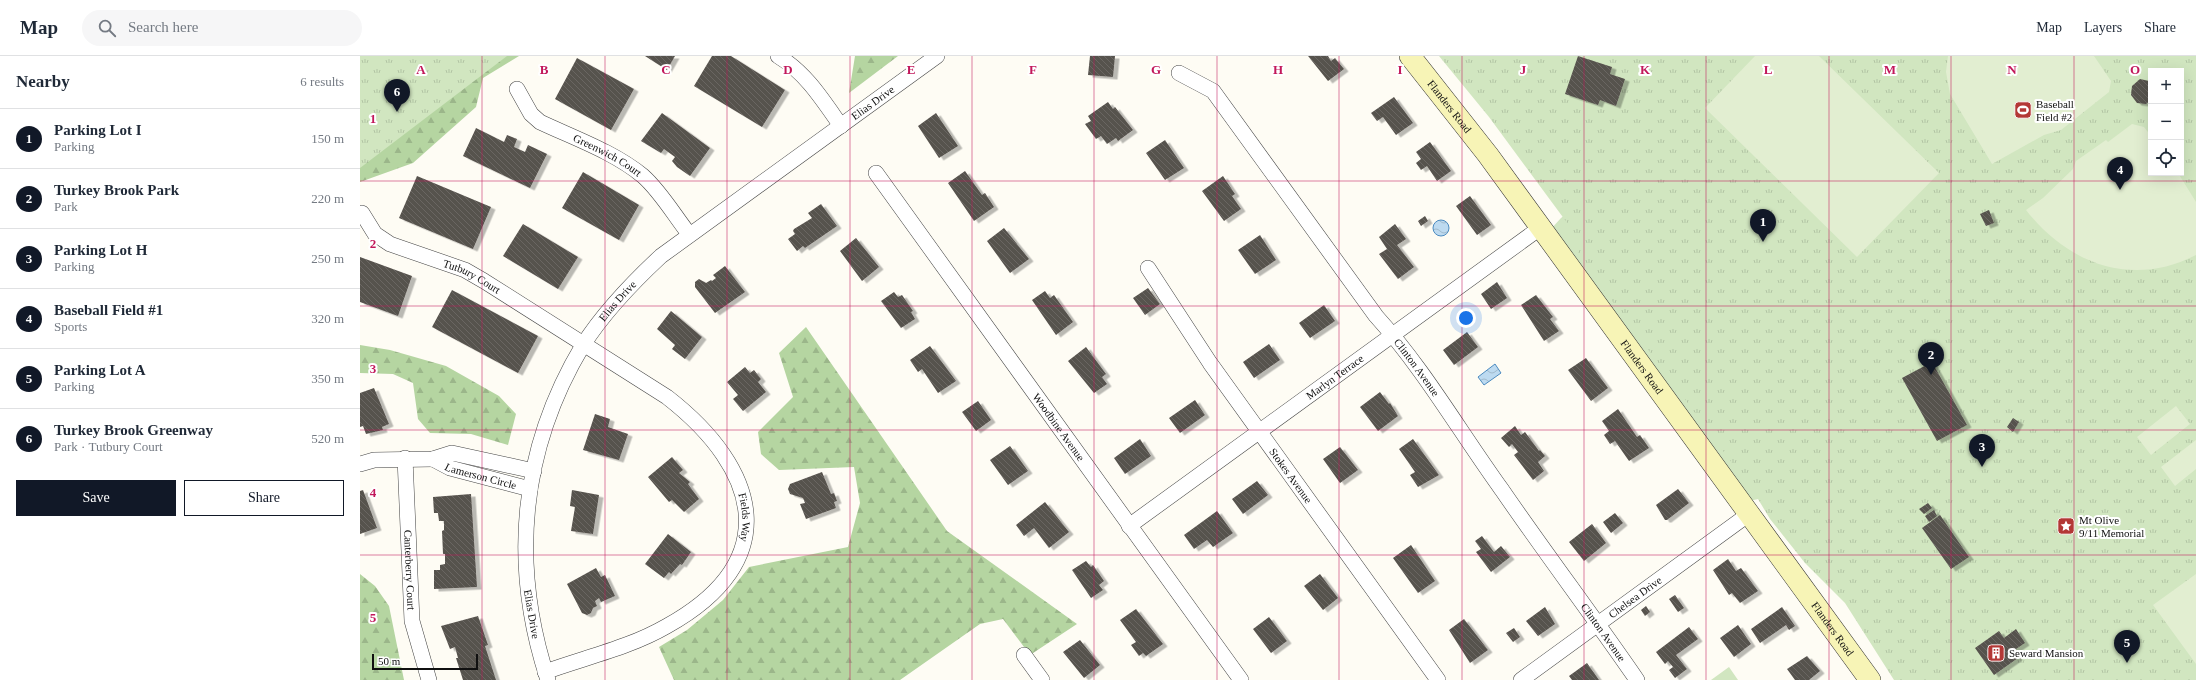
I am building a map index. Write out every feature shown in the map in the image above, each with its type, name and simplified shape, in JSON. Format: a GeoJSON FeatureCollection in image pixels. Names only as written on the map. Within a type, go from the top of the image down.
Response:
{"type":"FeatureCollection","features":[{"type":"Feature","properties":{"kind":"main road","name":"Flanders Road"},"geometry":{"type":"LineString","coordinates":[[1410,56],[1460,118],[1870,680]]}},
{"type":"Feature","properties":{"kind":"street"},"geometry":{"type":"LineString","coordinates":[[778,56],[790,64],[808,80],[841,126]]}},
{"type":"Feature","properties":{"kind":"street","name":"Elias Drive"},"geometry":{"type":"LineString","coordinates":[[547,676],[532,624],[527,593],[525,552],[530,489],[544,433],[556,400],[584,345],[633,283],[661,256],[689,234],[937,56]]}},
{"type":"Feature","properties":{"kind":"street","name":"Clinton Avenue"},"geometry":{"type":"LineString","coordinates":[[1179,73],[1213,91],[1376,316],[1402,344],[1501,490],[1599,624],[1636,680]]}},
{"type":"Feature","properties":{"kind":"street","name":"Greenwich Court"},"geometry":{"type":"LineString","coordinates":[[517,89],[531,114],[540,122],[625,163],[644,177],[658,192],[689,234]]}},
{"type":"Feature","properties":{"kind":"street","name":"Woodbine Avenue"},"geometry":{"type":"LineString","coordinates":[[876,174],[1241,680]]}},
{"type":"Feature","properties":{"kind":"street","name":"Tutbury Court"},"geometry":{"type":"LineString","coordinates":[[362,213],[375,234],[390,244],[465,270],[584,345]]}},
{"type":"Feature","properties":{"kind":"street","name":"Marlyn Terrace"},"geometry":{"type":"LineString","coordinates":[[1129,526],[1540,228]]}},
{"type":"Feature","properties":{"kind":"street","name":"Stokes Avenue"},"geometry":{"type":"LineString","coordinates":[[1148,268],[1210,362],[1438,680]]}},
{"type":"Feature","properties":{"kind":"street","name":"Fields Way"},"geometry":{"type":"LineString","coordinates":[[547,676],[642,639],[677,620],[714,592],[726,578],[737,561],[746,535],[746,508],[740,485],[728,462],[701,427],[667,397],[584,345]]}},
{"type":"Feature","properties":{"kind":"street","name":"Lamerson Circle"},"geometry":{"type":"LineString","coordinates":[[360,464],[374,460],[405,458],[433,459],[452,453],[534,471]]}},
{"type":"Feature","properties":{"kind":"street","name":"Canterberry Court"},"geometry":{"type":"LineString","coordinates":[[405,458],[412,621],[429,680]]}},
{"type":"Feature","properties":{"kind":"street","name":"Lamerson Circle"},"geometry":{"type":"LineString","coordinates":[[433,459],[450,468],[530,489]]}},
{"type":"Feature","properties":{"kind":"street","name":"Chelsea Drive"},"geometry":{"type":"LineString","coordinates":[[1521,680],[1749,514]]}},
{"type":"Feature","properties":{"kind":"street"},"geometry":{"type":"LineString","coordinates":[[1024,655],[1042,680]]}},
{"type":"Feature","properties":{"kind":"green space"},"geometry":{"type":"Polygon","coordinates":[[[360,56],[519,56],[483,78],[476,107],[413,163],[360,182],[360,56]]]}},
{"type":"Feature","properties":{"kind":"green space"},"geometry":{"type":"Polygon","coordinates":[[[360,56],[507,56],[360,168],[360,56]]]}},
{"type":"Feature","properties":{"kind":"green space"},"geometry":{"type":"Polygon","coordinates":[[[855,56],[898,56],[849,93],[855,56]]]}},
{"type":"Feature","properties":{"kind":"green space"},"geometry":{"type":"Polygon","coordinates":[[[1439,56],[2196,56],[2196,680],[1894,680],[1845,603],[1805,563],[1770,519],[1755,494],[1578,255],[1579,239],[1489,117],[1439,56]]]}},
{"type":"Feature","properties":{"kind":"green space"},"geometry":{"type":"Polygon","coordinates":[[[1755,56],[1819,56],[1939,173],[1857,257],[1705,108],[1755,56]]]}},
{"type":"Feature","properties":{"kind":"green space","name":"Baseball Field #2"},"geometry":{"type":"Polygon","coordinates":[[[1948,56],[2094,56],[2111,81],[2109,92],[2061,130],[2044,135],[1992,164],[1950,94],[1946,72],[1948,56]]]}},
{"type":"Feature","properties":{"kind":"green space"},"geometry":{"type":"Polygon","coordinates":[[[2132,124],[2144,127],[2148,132],[2148,176],[2180,176],[2196,202],[2196,255],[2172,265],[2148,269],[2125,270],[2103,265],[2081,257],[2061,244],[2043,229],[2026,210],[2043,198],[2073,169],[2076,161],[2106,140],[2108,142],[2132,124]]]}},
{"type":"Feature","properties":{"kind":"green space"},"geometry":{"type":"Polygon","coordinates":[[[1588,196],[1763,498],[1749,501],[1551,229],[1561,218],[1588,196]]]}},
{"type":"Feature","properties":{"kind":"green space"},"geometry":{"type":"Polygon","coordinates":[[[806,327],[947,531],[1077,624],[1030,655],[1003,619],[980,624],[900,680],[674,680],[659,647],[687,630],[723,600],[749,567],[848,547],[860,503],[854,467],[779,470],[761,454],[758,432],[793,397],[779,353],[806,327]]]}},
{"type":"Feature","properties":{"kind":"green space"},"geometry":{"type":"Polygon","coordinates":[[[360,345],[390,350],[446,366],[499,396],[516,414],[508,445],[471,434],[430,433],[418,419],[413,383],[393,374],[360,373],[360,345]]]}},
{"type":"Feature","properties":{"kind":"green space"},"geometry":{"type":"Polygon","coordinates":[[[2176,406],[2190,424],[2151,455],[2137,437],[2176,406]]]}},
{"type":"Feature","properties":{"kind":"green space"},"geometry":{"type":"Polygon","coordinates":[[[2196,440],[2196,469],[2175,486],[2161,467],[2196,440]]]}},
{"type":"Feature","properties":{"kind":"green space"},"geometry":{"type":"Polygon","coordinates":[[[360,574],[375,586],[389,606],[404,680],[360,680],[360,574]]]}},
{"type":"Feature","properties":{"kind":"green space"},"geometry":{"type":"Polygon","coordinates":[[[2196,574],[2196,664],[2153,605],[2196,574]]]}},
{"type":"Feature","properties":{"kind":"green space"},"geometry":{"type":"Polygon","coordinates":[[[1729,667],[1738,680],[1711,680],[1729,667]]]}},
{"type":"Feature","properties":{"kind":"water"},"geometry":{"type":"Polygon","coordinates":[[[1441,220],[1447,222],[1449,228],[1447,234],[1441,236],[1435,234],[1433,228],[1435,222],[1441,220]]]}},
{"type":"Feature","properties":{"kind":"water"},"geometry":{"type":"Polygon","coordinates":[[[1495,364],[1501,373],[1484,385],[1478,377],[1495,364]]]}},
{"type":"Feature","properties":{"kind":"building"},"geometry":{"type":"Polygon","coordinates":[[[645,56],[675,56],[667,70],[645,56]]]}},
{"type":"Feature","properties":{"kind":"building"},"geometry":{"type":"Polygon","coordinates":[[[712,56],[731,56],[785,90],[762,127],[694,86],[712,56]]]}},
{"type":"Feature","properties":{"kind":"building"},"geometry":{"type":"Polygon","coordinates":[[[1090,56],[1115,56],[1113,77],[1088,75],[1090,56]]]}},
{"type":"Feature","properties":{"kind":"building"},"geometry":{"type":"Polygon","coordinates":[[[1308,56],[1328,56],[1331,61],[1335,58],[1344,69],[1328,81],[1308,56]]]}},
{"type":"Feature","properties":{"kind":"building"},"geometry":{"type":"Polygon","coordinates":[[[1578,56],[1612,67],[1610,74],[1625,79],[1616,106],[1600,100],[1598,105],[1565,94],[1578,56]]]}},
{"type":"Feature","properties":{"kind":"building"},"geometry":{"type":"Polygon","coordinates":[[[577,58],[634,89],[611,130],[555,99],[577,58]]]}},
{"type":"Feature","properties":{"kind":"building"},"geometry":{"type":"Polygon","coordinates":[[[2140,79],[2148,81],[2148,102],[2146,104],[2137,103],[2131,95],[2132,86],[2140,79]]]}},
{"type":"Feature","properties":{"kind":"building"},"geometry":{"type":"Polygon","coordinates":[[[1394,97],[1413,123],[1396,135],[1383,117],[1377,121],[1371,113],[1394,97]]]}},
{"type":"Feature","properties":{"kind":"building"},"geometry":{"type":"Polygon","coordinates":[[[1108,102],[1113,109],[1115,107],[1133,130],[1118,141],[1116,138],[1107,144],[1101,136],[1096,139],[1085,124],[1091,121],[1088,116],[1108,102]]]}},
{"type":"Feature","properties":{"kind":"building"},"geometry":{"type":"Polygon","coordinates":[[[662,113],[710,148],[690,176],[677,167],[672,161],[675,157],[664,149],[661,153],[641,141],[662,113]]]}},
{"type":"Feature","properties":{"kind":"building"},"geometry":{"type":"Polygon","coordinates":[[[936,113],[958,146],[939,158],[918,126],[936,113]]]}},
{"type":"Feature","properties":{"kind":"building"},"geometry":{"type":"Polygon","coordinates":[[[476,128],[504,142],[507,135],[517,139],[514,147],[525,152],[528,145],[547,154],[530,188],[463,156],[476,128]]]}},
{"type":"Feature","properties":{"kind":"building"},"geometry":{"type":"Polygon","coordinates":[[[1165,140],[1184,168],[1165,180],[1146,153],[1165,140]]]}},
{"type":"Feature","properties":{"kind":"building"},"geometry":{"type":"Polygon","coordinates":[[[1430,142],[1451,171],[1437,181],[1427,166],[1421,170],[1416,163],[1421,159],[1416,152],[1430,142]]]}},
{"type":"Feature","properties":{"kind":"building"},"geometry":{"type":"Polygon","coordinates":[[[965,171],[982,195],[985,193],[994,207],[974,221],[948,183],[965,171]]]}},
{"type":"Feature","properties":{"kind":"building"},"geometry":{"type":"Polygon","coordinates":[[[583,172],[639,205],[619,240],[562,208],[583,172]]]}},
{"type":"Feature","properties":{"kind":"building"},"geometry":{"type":"Polygon","coordinates":[[[417,176],[491,207],[473,249],[399,218],[417,176]]]}},
{"type":"Feature","properties":{"kind":"building"},"geometry":{"type":"Polygon","coordinates":[[[1223,176],[1235,194],[1232,196],[1241,209],[1224,221],[1202,191],[1223,176]]]}},
{"type":"Feature","properties":{"kind":"building"},"geometry":{"type":"Polygon","coordinates":[[[1470,196],[1491,225],[1477,235],[1456,206],[1470,196]]]}},
{"type":"Feature","properties":{"kind":"building"},"geometry":{"type":"Polygon","coordinates":[[[821,204],[837,226],[805,248],[803,246],[797,251],[788,239],[795,234],[793,231],[794,229],[812,218],[808,213],[821,204]]]}},
{"type":"Feature","properties":{"kind":"building"},"geometry":{"type":"Polygon","coordinates":[[[1989,210],[1994,223],[1986,226],[1980,214],[1989,210]]]}},
{"type":"Feature","properties":{"kind":"building"},"geometry":{"type":"Polygon","coordinates":[[[1425,216],[1428,221],[1421,226],[1418,221],[1425,216]]]}},
{"type":"Feature","properties":{"kind":"building"},"geometry":{"type":"Polygon","coordinates":[[[523,224],[578,257],[558,289],[503,256],[523,224]]]}},
{"type":"Feature","properties":{"kind":"building"},"geometry":{"type":"Polygon","coordinates":[[[1395,224],[1406,239],[1397,245],[1414,267],[1398,279],[1379,254],[1387,249],[1379,237],[1395,224]]]}},
{"type":"Feature","properties":{"kind":"building"},"geometry":{"type":"Polygon","coordinates":[[[1004,228],[1029,259],[1010,273],[987,241],[1004,228]]]}},
{"type":"Feature","properties":{"kind":"building"},"geometry":{"type":"Polygon","coordinates":[[[1260,235],[1276,260],[1255,274],[1238,250],[1260,235]]]}},
{"type":"Feature","properties":{"kind":"building"},"geometry":{"type":"Polygon","coordinates":[[[856,238],[879,267],[862,281],[840,251],[856,238]]]}},
{"type":"Feature","properties":{"kind":"building"},"geometry":{"type":"Polygon","coordinates":[[[360,257],[412,276],[398,316],[360,302],[360,257]]]}},
{"type":"Feature","properties":{"kind":"building"},"geometry":{"type":"Polygon","coordinates":[[[725,266],[745,292],[715,313],[695,287],[695,282],[699,279],[706,283],[711,280],[712,281],[716,278],[713,275],[725,266]]]}},
{"type":"Feature","properties":{"kind":"building"},"geometry":{"type":"Polygon","coordinates":[[[1497,282],[1507,298],[1491,309],[1481,294],[1497,282]]]}},
{"type":"Feature","properties":{"kind":"building"},"geometry":{"type":"Polygon","coordinates":[[[1148,288],[1160,304],[1145,315],[1133,298],[1148,288]]]}},
{"type":"Feature","properties":{"kind":"building"},"geometry":{"type":"Polygon","coordinates":[[[452,290],[538,336],[518,373],[432,327],[452,290]]]}},
{"type":"Feature","properties":{"kind":"building"},"geometry":{"type":"Polygon","coordinates":[[[1045,291],[1050,298],[1054,295],[1073,322],[1056,335],[1032,300],[1045,291]]]}},
{"type":"Feature","properties":{"kind":"building"},"geometry":{"type":"Polygon","coordinates":[[[894,292],[898,297],[902,295],[913,311],[911,312],[915,319],[901,328],[881,301],[894,292]]]}},
{"type":"Feature","properties":{"kind":"building"},"geometry":{"type":"Polygon","coordinates":[[[1536,295],[1553,317],[1550,319],[1559,331],[1544,341],[1521,305],[1536,295]]]}},
{"type":"Feature","properties":{"kind":"building"},"geometry":{"type":"Polygon","coordinates":[[[1324,305],[1335,321],[1310,338],[1299,323],[1324,305]]]}},
{"type":"Feature","properties":{"kind":"building"},"geometry":{"type":"Polygon","coordinates":[[[671,311],[702,337],[685,359],[672,349],[675,345],[657,329],[671,311]]]}},
{"type":"Feature","properties":{"kind":"building"},"geometry":{"type":"Polygon","coordinates":[[[1467,332],[1478,347],[1454,365],[1443,350],[1467,332]]]}},
{"type":"Feature","properties":{"kind":"building"},"geometry":{"type":"Polygon","coordinates":[[[1269,344],[1280,360],[1254,378],[1243,362],[1269,344]]]}},
{"type":"Feature","properties":{"kind":"building"},"geometry":{"type":"Polygon","coordinates":[[[930,346],[956,381],[938,393],[922,369],[918,372],[910,360],[930,346]]]}},
{"type":"Feature","properties":{"kind":"building"},"geometry":{"type":"Polygon","coordinates":[[[1086,347],[1106,374],[1102,377],[1107,384],[1094,393],[1068,361],[1086,347]]]}},
{"type":"Feature","properties":{"kind":"building"},"geometry":{"type":"Polygon","coordinates":[[[1586,358],[1608,388],[1591,401],[1568,370],[1586,358]]]}},
{"type":"Feature","properties":{"kind":"building"},"geometry":{"type":"Polygon","coordinates":[[[1932,362],[1967,425],[1937,441],[1902,378],[1932,362]]]}},
{"type":"Feature","properties":{"kind":"building"},"geometry":{"type":"Polygon","coordinates":[[[745,367],[750,373],[754,370],[761,379],[758,382],[766,392],[743,411],[733,399],[738,395],[727,382],[745,367]]]}},
{"type":"Feature","properties":{"kind":"building"},"geometry":{"type":"Polygon","coordinates":[[[374,388],[389,424],[382,427],[383,430],[366,434],[363,426],[360,427],[360,393],[374,388]]]}},
{"type":"Feature","properties":{"kind":"building"},"geometry":{"type":"Polygon","coordinates":[[[1380,392],[1389,404],[1390,403],[1398,416],[1378,431],[1360,407],[1380,392]]]}},
{"type":"Feature","properties":{"kind":"building"},"geometry":{"type":"Polygon","coordinates":[[[1195,400],[1205,415],[1180,433],[1169,418],[1195,400]]]}},
{"type":"Feature","properties":{"kind":"building"},"geometry":{"type":"Polygon","coordinates":[[[978,401],[991,420],[976,431],[962,412],[978,401]]]}},
{"type":"Feature","properties":{"kind":"building"},"geometry":{"type":"Polygon","coordinates":[[[1618,409],[1637,437],[1640,435],[1649,448],[1629,461],[1615,441],[1610,444],[1604,435],[1609,431],[1602,421],[1618,409]]]}},
{"type":"Feature","properties":{"kind":"building"},"geometry":{"type":"Polygon","coordinates":[[[595,414],[610,419],[608,427],[628,434],[619,460],[583,450],[595,414]]]}},
{"type":"Feature","properties":{"kind":"building"},"geometry":{"type":"Polygon","coordinates":[[[2013,418],[2019,422],[2013,432],[2007,427],[2013,418]]]}},
{"type":"Feature","properties":{"kind":"building"},"geometry":{"type":"Polygon","coordinates":[[[1515,426],[1521,435],[1525,432],[1539,451],[1540,450],[1545,456],[1538,462],[1544,471],[1533,480],[1514,455],[1518,452],[1512,444],[1509,447],[1501,438],[1515,426]]]}},
{"type":"Feature","properties":{"kind":"building"},"geometry":{"type":"Polygon","coordinates":[[[1140,439],[1151,456],[1125,474],[1114,458],[1140,439]]]}},
{"type":"Feature","properties":{"kind":"building"},"geometry":{"type":"Polygon","coordinates":[[[1413,439],[1439,475],[1418,487],[1410,475],[1415,472],[1399,449],[1413,439]]]}},
{"type":"Feature","properties":{"kind":"building"},"geometry":{"type":"Polygon","coordinates":[[[1010,446],[1028,471],[1008,485],[990,460],[1010,446]]]}},
{"type":"Feature","properties":{"kind":"building"},"geometry":{"type":"Polygon","coordinates":[[[1340,447],[1358,470],[1340,483],[1323,459],[1340,447]]]}},
{"type":"Feature","properties":{"kind":"building"},"geometry":{"type":"Polygon","coordinates":[[[672,457],[683,470],[679,473],[690,482],[688,484],[699,499],[684,512],[672,500],[669,502],[648,477],[672,457]]]}},
{"type":"Feature","properties":{"kind":"building"},"geometry":{"type":"Polygon","coordinates":[[[822,472],[831,494],[834,493],[837,501],[834,502],[836,508],[806,519],[800,504],[805,503],[803,498],[790,494],[788,489],[790,484],[822,472]]]}},
{"type":"Feature","properties":{"kind":"building"},"geometry":{"type":"Polygon","coordinates":[[[1257,481],[1268,495],[1243,514],[1232,499],[1257,481]]]}},
{"type":"Feature","properties":{"kind":"building"},"geometry":{"type":"Polygon","coordinates":[[[1678,489],[1689,503],[1665,520],[1656,505],[1678,489]]]}},
{"type":"Feature","properties":{"kind":"building"},"geometry":{"type":"Polygon","coordinates":[[[363,490],[377,528],[360,534],[360,491],[363,490]]]}},
{"type":"Feature","properties":{"kind":"building"},"geometry":{"type":"Polygon","coordinates":[[[572,490],[599,495],[593,534],[571,531],[575,507],[570,506],[572,490]]]}},
{"type":"Feature","properties":{"kind":"building"},"geometry":{"type":"Polygon","coordinates":[[[471,494],[477,587],[434,589],[434,570],[440,570],[440,565],[445,564],[445,554],[443,554],[442,531],[444,530],[444,521],[439,521],[438,513],[434,513],[433,497],[471,494]]]}},
{"type":"Feature","properties":{"kind":"building"},"geometry":{"type":"Polygon","coordinates":[[[1045,502],[1069,532],[1049,548],[1034,528],[1024,536],[1016,525],[1045,502]]]}},
{"type":"Feature","properties":{"kind":"building"},"geometry":{"type":"Polygon","coordinates":[[[1928,503],[1932,508],[1924,514],[1919,509],[1928,503]]]}},
{"type":"Feature","properties":{"kind":"building"},"geometry":{"type":"Polygon","coordinates":[[[1934,510],[1937,516],[1929,522],[1925,516],[1934,510]]]}},
{"type":"Feature","properties":{"kind":"building"},"geometry":{"type":"Polygon","coordinates":[[[1217,511],[1233,533],[1213,547],[1207,540],[1194,549],[1184,535],[1217,511]]]}},
{"type":"Feature","properties":{"kind":"building"},"geometry":{"type":"Polygon","coordinates":[[[1615,513],[1623,523],[1611,533],[1603,522],[1615,513]]]}},
{"type":"Feature","properties":{"kind":"building"},"geometry":{"type":"Polygon","coordinates":[[[1940,515],[1969,557],[1951,569],[1922,528],[1940,515]]]}},
{"type":"Feature","properties":{"kind":"building"},"geometry":{"type":"Polygon","coordinates":[[[1592,524],[1606,543],[1584,561],[1569,542],[1592,524]]]}},
{"type":"Feature","properties":{"kind":"building"},"geometry":{"type":"Polygon","coordinates":[[[668,534],[691,552],[682,565],[680,564],[671,574],[669,572],[664,578],[645,564],[668,534]]]}},
{"type":"Feature","properties":{"kind":"building"},"geometry":{"type":"Polygon","coordinates":[[[1482,536],[1494,552],[1501,546],[1510,557],[1491,572],[1476,552],[1481,549],[1475,541],[1482,536]]]}},
{"type":"Feature","properties":{"kind":"building"},"geometry":{"type":"Polygon","coordinates":[[[1411,545],[1435,581],[1418,593],[1393,558],[1411,545]]]}},
{"type":"Feature","properties":{"kind":"building"},"geometry":{"type":"Polygon","coordinates":[[[1728,559],[1736,571],[1741,568],[1758,591],[1740,603],[1732,593],[1729,595],[1713,570],[1728,559]]]}},
{"type":"Feature","properties":{"kind":"building"},"geometry":{"type":"Polygon","coordinates":[[[1086,561],[1091,567],[1093,565],[1104,581],[1099,585],[1103,590],[1091,598],[1072,570],[1086,561]]]}},
{"type":"Feature","properties":{"kind":"building"},"geometry":{"type":"Polygon","coordinates":[[[596,568],[601,577],[605,575],[615,596],[601,602],[599,598],[595,601],[597,606],[587,615],[582,613],[567,584],[596,568]]]}},
{"type":"Feature","properties":{"kind":"building"},"geometry":{"type":"Polygon","coordinates":[[[1320,574],[1338,598],[1323,610],[1304,586],[1320,574]]]}},
{"type":"Feature","properties":{"kind":"building"},"geometry":{"type":"Polygon","coordinates":[[[1675,595],[1684,608],[1678,612],[1669,599],[1675,595]]]}},
{"type":"Feature","properties":{"kind":"building"},"geometry":{"type":"Polygon","coordinates":[[[1646,606],[1650,612],[1645,616],[1641,610],[1646,606]]]}},
{"type":"Feature","properties":{"kind":"building"},"geometry":{"type":"Polygon","coordinates":[[[1545,607],[1555,624],[1538,636],[1526,621],[1545,607]]]}},
{"type":"Feature","properties":{"kind":"building"},"geometry":{"type":"Polygon","coordinates":[[[1782,607],[1795,626],[1789,630],[1786,625],[1760,643],[1751,629],[1782,607]]]}},
{"type":"Feature","properties":{"kind":"building"},"geometry":{"type":"Polygon","coordinates":[[[1136,609],[1163,644],[1146,656],[1143,653],[1139,656],[1131,645],[1136,642],[1120,620],[1136,609]]]}},
{"type":"Feature","properties":{"kind":"building"},"geometry":{"type":"Polygon","coordinates":[[[478,616],[488,645],[485,646],[496,680],[463,680],[456,658],[458,658],[455,647],[450,649],[441,626],[478,616]]]}},
{"type":"Feature","properties":{"kind":"building"},"geometry":{"type":"Polygon","coordinates":[[[1269,617],[1287,641],[1271,653],[1253,629],[1269,617]]]}},
{"type":"Feature","properties":{"kind":"building"},"geometry":{"type":"Polygon","coordinates":[[[1464,619],[1488,650],[1470,663],[1449,630],[1464,619]]]}},
{"type":"Feature","properties":{"kind":"building"},"geometry":{"type":"Polygon","coordinates":[[[1738,625],[1751,644],[1734,657],[1720,638],[1738,625]]]}},
{"type":"Feature","properties":{"kind":"building"},"geometry":{"type":"Polygon","coordinates":[[[1689,627],[1698,639],[1676,655],[1687,669],[1675,678],[1669,670],[1673,667],[1668,661],[1665,664],[1656,652],[1689,627]]]}},
{"type":"Feature","properties":{"kind":"building"},"geometry":{"type":"Polygon","coordinates":[[[1514,628],[1520,637],[1513,642],[1506,633],[1514,628]]]}},
{"type":"Feature","properties":{"kind":"building","name":"Seward Mansion"},"geometry":{"type":"Polygon","coordinates":[[[2016,629],[2025,643],[2013,651],[2018,658],[1994,675],[1975,648],[1999,631],[2004,638],[2016,629]]]}},
{"type":"Feature","properties":{"kind":"building"},"geometry":{"type":"Polygon","coordinates":[[[1080,640],[1100,665],[1084,678],[1063,652],[1080,640]]]}},
{"type":"Feature","properties":{"kind":"building"},"geometry":{"type":"Polygon","coordinates":[[[1807,656],[1820,671],[1809,680],[1795,680],[1787,669],[1807,656]]]}},
{"type":"Feature","properties":{"kind":"building"},"geometry":{"type":"Polygon","coordinates":[[[1587,663],[1599,680],[1572,680],[1569,676],[1587,663]]]}},
{"type":"Feature","properties":{"kind":"place","name":"Baseball Field #2"},"geometry":{"type":"Point","coordinates":[2023,110]}},
{"type":"Feature","properties":{"kind":"place","name":"Turkey Brook Greenway"},"geometry":{"type":"Point","coordinates":[397,112]}},
{"type":"Feature","properties":{"kind":"place","name":"Baseball Field #1"},"geometry":{"type":"Point","coordinates":[2120,190]}},
{"type":"Feature","properties":{"kind":"place","name":"Parking Lot I"},"geometry":{"type":"Point","coordinates":[1763,242]}},
{"type":"Feature","properties":{"kind":"place","name":"Turkey Brook Park"},"geometry":{"type":"Point","coordinates":[1931,375]}},
{"type":"Feature","properties":{"kind":"place","name":"Parking Lot H"},"geometry":{"type":"Point","coordinates":[1982,467]}},
{"type":"Feature","properties":{"kind":"place","name":"Mt Olive 9/11 Memorial"},"geometry":{"type":"Point","coordinates":[2066,526]}},
{"type":"Feature","properties":{"kind":"place","name":"Seward Mansion"},"geometry":{"type":"Point","coordinates":[1996,653]}},
{"type":"Feature","properties":{"kind":"place","name":"Parking Lot A"},"geometry":{"type":"Point","coordinates":[2127,663]}}]}
